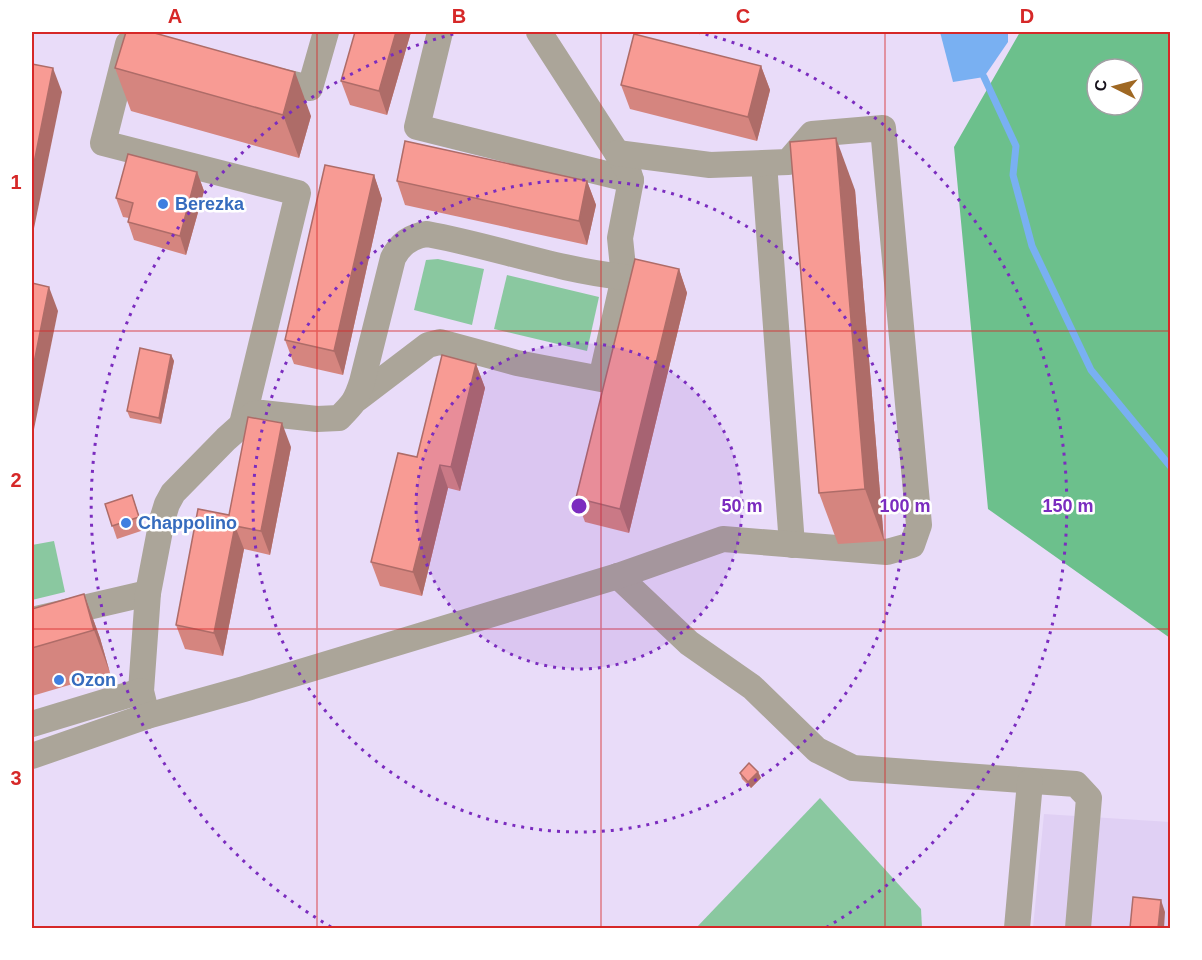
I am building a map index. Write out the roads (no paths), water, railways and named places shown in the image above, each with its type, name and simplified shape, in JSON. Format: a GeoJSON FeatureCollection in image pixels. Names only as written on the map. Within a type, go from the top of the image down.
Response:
{"type":"FeatureCollection","features":[{"type":"Feature","properties":{"kind":"lane"},"geometry":{"type":"LineString","coordinates":[[242,71],[310,88],[326,32]]}},
{"type":"Feature","properties":{"kind":"lane"},"geometry":{"type":"LineString","coordinates":[[440,32],[417,127],[631,180]]}},
{"type":"Feature","properties":{"kind":"lane"},"geometry":{"type":"LineString","coordinates":[[144,704],[148,592],[167,504],[173,493],[254,414],[316,419],[339,418],[357,399],[428,345],[440,342],[517,363],[601,380],[624,277],[620,238],[631,180],[628,170],[539,32]]}},
{"type":"Feature","properties":{"kind":"lane"},"geometry":{"type":"LineString","coordinates":[[151,48],[128,43],[103,143],[298,193],[242,424]]}},
{"type":"Feature","properties":{"kind":"lane"},"geometry":{"type":"LineString","coordinates":[[32,724],[266,682],[618,576],[723,539],[887,552],[912,545],[919,525],[883,128],[812,134],[788,162],[710,165],[617,153]]}},
{"type":"Feature","properties":{"kind":"lane"},"geometry":{"type":"LineString","coordinates":[[764,163],[792,544]]}},
{"type":"Feature","properties":{"kind":"lane"},"geometry":{"type":"LineString","coordinates":[[357,399],[393,258],[397,250],[416,236],[427,234],[536,261],[624,277]]}},
{"type":"Feature","properties":{"kind":"lane"},"geometry":{"type":"LineString","coordinates":[[618,576],[689,643],[752,687],[817,750],[853,768],[1076,784],[1089,798],[1078,928]]}},
{"type":"Feature","properties":{"kind":"lane"},"geometry":{"type":"LineString","coordinates":[[32,620],[148,592]]}},
{"type":"Feature","properties":{"kind":"lane"},"geometry":{"type":"LineString","coordinates":[[32,756],[144,704]]}},
{"type":"Feature","properties":{"kind":"lane"},"geometry":{"type":"LineString","coordinates":[[1017,928],[1030,782]]}},
{"type":"Feature","properties":{"kind":"water"},"geometry":{"type":"Polygon","coordinates":[[[940,32],[1008,32],[1008,42],[984,77],[953,82],[940,32]]]}},
{"type":"Feature","properties":{"kind":"waterway"},"geometry":{"type":"LineString","coordinates":[[984,77],[1016,146],[1013,175],[1032,246],[1091,370],[1170,466]]}},
{"type":"Feature","properties":{"kind":"place","name":"Berezka"},"geometry":{"type":"Point","coordinates":[163,204]}},
{"type":"Feature","properties":{"kind":"place","name":"Chappolino"},"geometry":{"type":"Point","coordinates":[126,523]}},
{"type":"Feature","properties":{"kind":"place","name":"Ozon"},"geometry":{"type":"Point","coordinates":[59,680]}}]}
